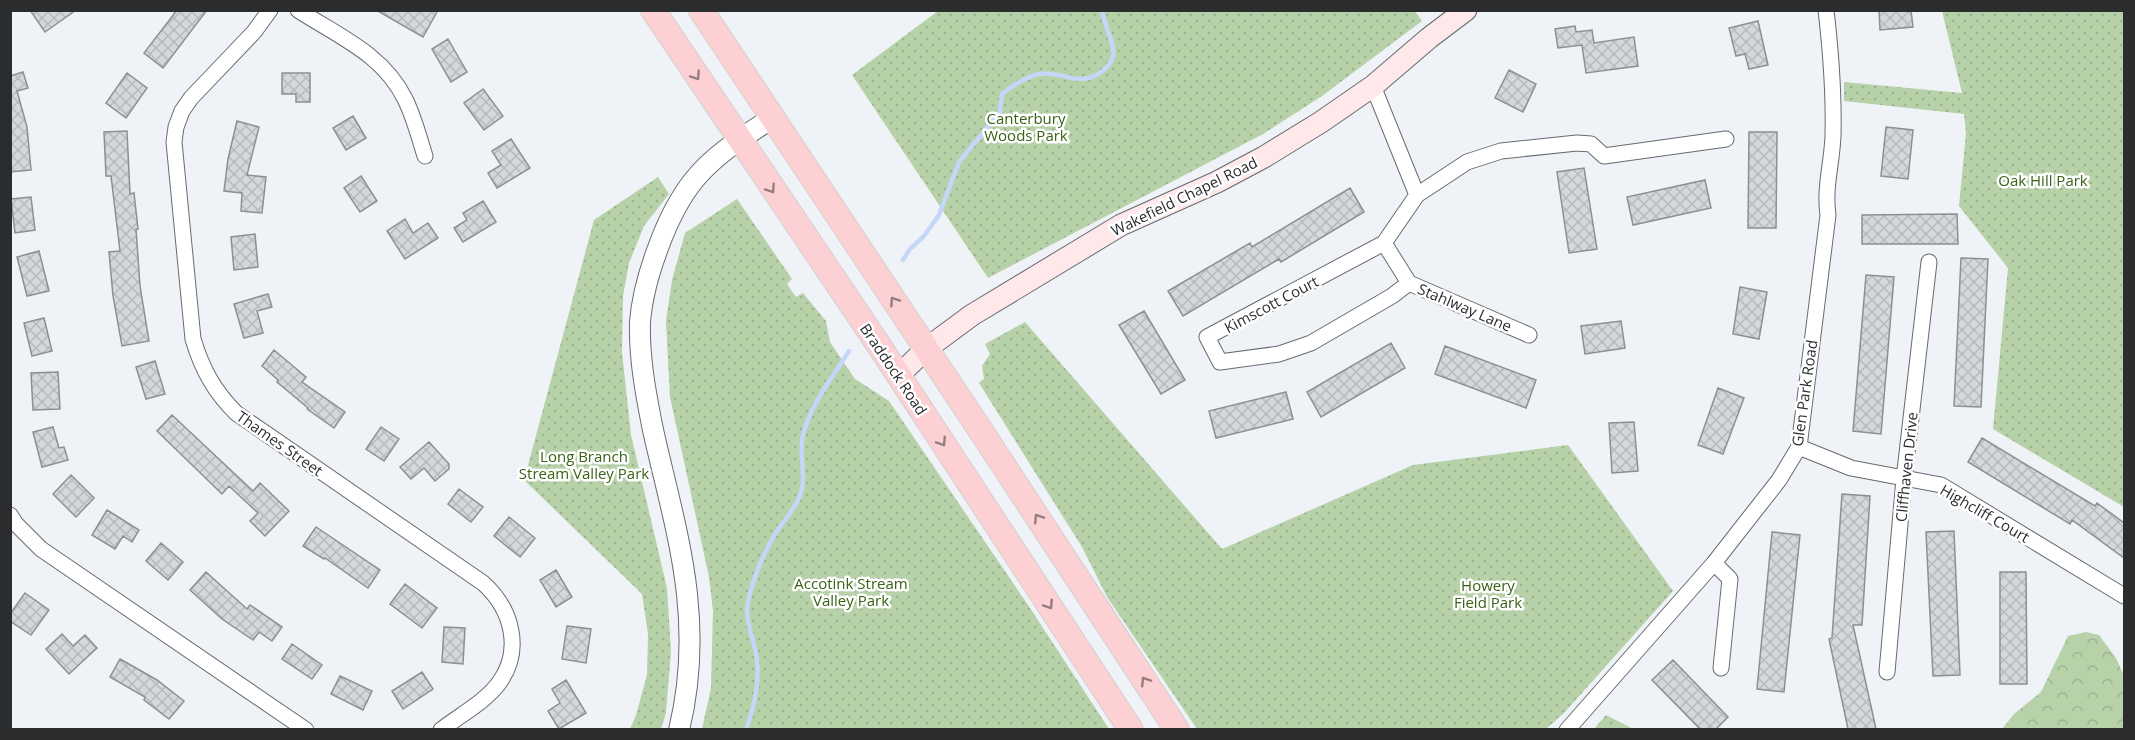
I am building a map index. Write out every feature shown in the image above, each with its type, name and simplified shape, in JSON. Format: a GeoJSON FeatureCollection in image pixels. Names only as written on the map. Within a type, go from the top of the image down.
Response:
{"type":"FeatureCollection","features":[{"type":"Feature","properties":{"kind":"main road","name":"Braddock Road"},"geometry":{"type":"LineString","coordinates":[[653,10],[899,375],[1131,729]]}},
{"type":"Feature","properties":{"kind":"main road"},"geometry":{"type":"LineString","coordinates":[[700,10],[1177,729]]}},
{"type":"Feature","properties":{"kind":"main road","name":"Wakefield Chapel Road"},"geometry":{"type":"LineString","coordinates":[[899,375],[926,349],[972,315],[1121,225],[1217,182],[1264,157],[1321,122],[1372,86],[1466,10]]}},
{"type":"Feature","properties":{"kind":"street","name":"Thames Street"},"geometry":{"type":"LineString","coordinates":[[270,10],[254,32],[191,98],[182,111],[176,127],[174,142],[193,339],[208,380],[220,397],[236,413],[483,583],[503,605],[510,620],[513,635],[512,652],[507,669],[499,683],[487,695],[441,729]]}},
{"type":"Feature","properties":{"kind":"street"},"geometry":{"type":"LineString","coordinates":[[298,10],[360,48],[392,78],[404,98],[425,156]]}},
{"type":"Feature","properties":{"kind":"street","name":"Glen Park Road"},"geometry":{"type":"LineString","coordinates":[[1567,729],[1714,563],[1779,480],[1799,447],[1828,215],[1826,195],[1833,139],[1833,74],[1826,10]]}},
{"type":"Feature","properties":{"kind":"street"},"geometry":{"type":"LineString","coordinates":[[1372,86],[1417,195]]}},
{"type":"Feature","properties":{"kind":"street"},"geometry":{"type":"LineString","coordinates":[[679,729],[684,711],[689,667],[690,631],[687,593],[645,392],[640,322],[644,293],[664,230],[680,199],[695,178],[712,160],[772,118]]}},
{"type":"Feature","properties":{"kind":"street"},"geometry":{"type":"LineString","coordinates":[[1384,243],[1417,195],[1467,162],[1502,151],[1577,142],[1591,144],[1604,156],[1726,139]]}},
{"type":"Feature","properties":{"kind":"street","name":"Kimscott Court"},"geometry":{"type":"LineString","coordinates":[[1384,243],[1208,337],[1220,363],[1279,354],[1311,342],[1392,296],[1408,283]]}},
{"type":"Feature","properties":{"kind":"street","name":"Stahlway Lane"},"geometry":{"type":"LineString","coordinates":[[1384,243],[1408,283],[1528,335]]}},
{"type":"Feature","properties":{"kind":"street","name":"Cliffhaven Drive"},"geometry":{"type":"LineString","coordinates":[[1887,672],[1904,479],[1929,261]]}},
{"type":"Feature","properties":{"kind":"street","name":"Highcliff Court"},"geometry":{"type":"LineString","coordinates":[[1799,447],[1851,468],[1941,486],[2124,596]]}},
{"type":"Feature","properties":{"kind":"street"},"geometry":{"type":"LineString","coordinates":[[10,515],[41,549],[306,729]]}},
{"type":"Feature","properties":{"kind":"street"},"geometry":{"type":"LineString","coordinates":[[1714,563],[1730,579],[1721,668]]}},
{"type":"Feature","properties":{"kind":"green space","name":"Canterbury Woods Park"},"geometry":{"type":"Polygon","coordinates":[[[1414,10],[1422,21],[1322,96],[1263,134],[988,278],[852,75],[938,11],[1414,10]]]}},
{"type":"Feature","properties":{"kind":"green space","name":"Oak Hill Park"},"geometry":{"type":"Polygon","coordinates":[[[1942,11],[2124,11],[2124,507],[1993,429],[2008,268],[1959,206],[1966,133],[1964,114],[1844,101],[1844,82],[1962,93],[1942,11]]]}},
{"type":"Feature","properties":{"kind":"green space","name":"Long Branch Stream Valley Park"},"geometry":{"type":"Polygon","coordinates":[[[658,177],[669,194],[644,226],[629,263],[623,296],[622,352],[631,435],[667,588],[671,651],[666,713],[661,729],[630,729],[647,675],[648,634],[642,594],[524,480],[594,220],[658,177]]]}},
{"type":"Feature","properties":{"kind":"green space","name":"Accotink Stream Valley Park"},"geometry":{"type":"Polygon","coordinates":[[[737,199],[792,279],[787,284],[796,297],[803,293],[826,321],[830,342],[855,379],[889,401],[1028,605],[1109,729],[702,729],[711,688],[713,611],[709,577],[670,397],[666,321],[672,280],[685,233],[737,199]]]}},
{"type":"Feature","properties":{"kind":"green space","name":"Howery Field Park"},"geometry":{"type":"Polygon","coordinates":[[[1025,322],[1222,549],[1413,465],[1568,445],[1673,591],[1564,713],[1546,729],[1197,729],[1107,597],[1082,547],[979,383],[984,379],[982,366],[990,354],[985,344],[1025,322]]]}},
{"type":"Feature","properties":{"kind":"green space"},"geometry":{"type":"Polygon","coordinates":[[[2086,632],[2099,635],[2116,658],[2124,676],[2124,729],[2002,729],[2014,714],[2041,692],[2068,636],[2086,632]]]}},
{"type":"Feature","properties":{"kind":"green space"},"geometry":{"type":"Polygon","coordinates":[[[1606,715],[1633,729],[1594,729],[1606,715]]]}},
{"type":"Feature","properties":{"kind":"building"},"geometry":{"type":"Polygon","coordinates":[[[30,10],[76,10],[45,32],[30,10]]]}},
{"type":"Feature","properties":{"kind":"building"},"geometry":{"type":"Polygon","coordinates":[[[177,10],[207,10],[163,68],[144,53],[177,10]]]}},
{"type":"Feature","properties":{"kind":"building"},"geometry":{"type":"Polygon","coordinates":[[[376,10],[438,10],[423,37],[376,10]]]}},
{"type":"Feature","properties":{"kind":"building"},"geometry":{"type":"Polygon","coordinates":[[[1879,10],[1911,10],[1913,27],[1880,30],[1879,10]]]}},
{"type":"Feature","properties":{"kind":"building"},"geometry":{"type":"Polygon","coordinates":[[[1758,21],[1768,65],[1749,69],[1745,54],[1736,56],[1729,28],[1758,21]]]}},
{"type":"Feature","properties":{"kind":"building"},"geometry":{"type":"Polygon","coordinates":[[[1575,26],[1576,32],[1592,30],[1594,43],[1634,37],[1638,66],[1586,73],[1582,45],[1558,48],[1555,29],[1575,26]]]}},
{"type":"Feature","properties":{"kind":"building"},"geometry":{"type":"Polygon","coordinates":[[[448,39],[467,72],[451,82],[432,49],[448,39]]]}},
{"type":"Feature","properties":{"kind":"building"},"geometry":{"type":"Polygon","coordinates":[[[1509,70],[1536,84],[1523,112],[1495,98],[1509,70]]]}},
{"type":"Feature","properties":{"kind":"building"},"geometry":{"type":"Polygon","coordinates":[[[23,72],[28,88],[17,91],[27,127],[31,170],[10,172],[10,76],[23,72]]]}},
{"type":"Feature","properties":{"kind":"building"},"geometry":{"type":"Polygon","coordinates":[[[127,73],[147,88],[126,118],[106,103],[127,73]]]}},
{"type":"Feature","properties":{"kind":"building"},"geometry":{"type":"Polygon","coordinates":[[[282,73],[310,73],[310,102],[296,102],[296,94],[282,94],[282,73]]]}},
{"type":"Feature","properties":{"kind":"building"},"geometry":{"type":"Polygon","coordinates":[[[483,89],[503,116],[484,130],[464,103],[483,89]]]}},
{"type":"Feature","properties":{"kind":"building"},"geometry":{"type":"Polygon","coordinates":[[[353,116],[366,138],[346,150],[333,128],[353,116]]]}},
{"type":"Feature","properties":{"kind":"building"},"geometry":{"type":"Polygon","coordinates":[[[237,121],[259,127],[247,175],[266,177],[262,213],[241,211],[242,193],[224,191],[228,159],[237,121]]]}},
{"type":"Feature","properties":{"kind":"building"},"geometry":{"type":"Polygon","coordinates":[[[1886,127],[1913,130],[1908,179],[1881,176],[1886,127]]]}},
{"type":"Feature","properties":{"kind":"building"},"geometry":{"type":"Polygon","coordinates":[[[127,131],[130,194],[134,193],[140,286],[149,341],[122,346],[113,296],[109,252],[120,251],[111,176],[106,176],[104,132],[127,131]]]}},
{"type":"Feature","properties":{"kind":"building"},"geometry":{"type":"Polygon","coordinates":[[[1749,132],[1777,132],[1776,228],[1748,228],[1749,132]]]}},
{"type":"Feature","properties":{"kind":"building"},"geometry":{"type":"Polygon","coordinates":[[[511,139],[530,168],[497,188],[488,173],[501,165],[492,151],[511,139]]]}},
{"type":"Feature","properties":{"kind":"building"},"geometry":{"type":"Polygon","coordinates":[[[1584,168],[1597,249],[1569,253],[1557,172],[1584,168]]]}},
{"type":"Feature","properties":{"kind":"building"},"geometry":{"type":"Polygon","coordinates":[[[361,176],[377,201],[360,212],[344,188],[361,176]]]}},
{"type":"Feature","properties":{"kind":"building"},"geometry":{"type":"Polygon","coordinates":[[[1705,180],[1711,208],[1633,225],[1627,197],[1705,180]]]}},
{"type":"Feature","properties":{"kind":"building"},"geometry":{"type":"Polygon","coordinates":[[[1350,188],[1364,212],[1281,262],[1279,259],[1183,316],[1168,291],[1250,243],[1252,247],[1350,188]]]}},
{"type":"Feature","properties":{"kind":"building"},"geometry":{"type":"Polygon","coordinates":[[[31,197],[35,230],[15,233],[11,199],[31,197]]]}},
{"type":"Feature","properties":{"kind":"building"},"geometry":{"type":"Polygon","coordinates":[[[483,201],[496,222],[463,242],[454,228],[467,220],[463,213],[483,201]]]}},
{"type":"Feature","properties":{"kind":"building"},"geometry":{"type":"Polygon","coordinates":[[[1957,214],[1958,244],[1862,244],[1862,215],[1957,214]]]}},
{"type":"Feature","properties":{"kind":"building"},"geometry":{"type":"Polygon","coordinates":[[[405,219],[413,233],[428,223],[438,238],[405,259],[387,231],[405,219]]]}},
{"type":"Feature","properties":{"kind":"building"},"geometry":{"type":"Polygon","coordinates":[[[255,234],[258,267],[234,270],[231,237],[255,234]]]}},
{"type":"Feature","properties":{"kind":"building"},"geometry":{"type":"Polygon","coordinates":[[[39,251],[49,291],[27,296],[17,257],[39,251]]]}},
{"type":"Feature","properties":{"kind":"building"},"geometry":{"type":"Polygon","coordinates":[[[1961,258],[1988,259],[1981,407],[1954,406],[1961,258]]]}},
{"type":"Feature","properties":{"kind":"building"},"geometry":{"type":"Polygon","coordinates":[[[1866,275],[1894,277],[1881,434],[1853,431],[1866,275]]]}},
{"type":"Feature","properties":{"kind":"building"},"geometry":{"type":"Polygon","coordinates":[[[1740,287],[1767,292],[1759,339],[1733,334],[1740,287]]]}},
{"type":"Feature","properties":{"kind":"building"},"geometry":{"type":"Polygon","coordinates":[[[268,294],[272,307],[257,311],[263,333],[244,338],[234,304],[268,294]]]}},
{"type":"Feature","properties":{"kind":"building"},"geometry":{"type":"Polygon","coordinates":[[[1144,311],[1185,380],[1161,394],[1119,325],[1144,311]]]}},
{"type":"Feature","properties":{"kind":"building"},"geometry":{"type":"Polygon","coordinates":[[[44,318],[52,351],[32,356],[24,323],[44,318]]]}},
{"type":"Feature","properties":{"kind":"building"},"geometry":{"type":"Polygon","coordinates":[[[1621,321],[1625,348],[1585,354],[1581,326],[1621,321]]]}},
{"type":"Feature","properties":{"kind":"building"},"geometry":{"type":"Polygon","coordinates":[[[1391,343],[1405,368],[1321,417],[1307,392],[1391,343]]]}},
{"type":"Feature","properties":{"kind":"building"},"geometry":{"type":"Polygon","coordinates":[[[1445,346],[1536,380],[1526,408],[1435,374],[1445,346]]]}},
{"type":"Feature","properties":{"kind":"building"},"geometry":{"type":"Polygon","coordinates":[[[274,350],[306,377],[302,382],[345,412],[334,428],[307,409],[262,366],[274,350]]]}},
{"type":"Feature","properties":{"kind":"building"},"geometry":{"type":"Polygon","coordinates":[[[155,361],[165,394],[146,399],[136,367],[155,361]]]}},
{"type":"Feature","properties":{"kind":"building"},"geometry":{"type":"Polygon","coordinates":[[[58,372],[60,409],[33,410],[31,373],[58,372]]]}},
{"type":"Feature","properties":{"kind":"building"},"geometry":{"type":"Polygon","coordinates":[[[1718,388],[1744,398],[1723,454],[1698,445],[1718,388]]]}},
{"type":"Feature","properties":{"kind":"building"},"geometry":{"type":"Polygon","coordinates":[[[1286,392],[1293,419],[1216,438],[1209,411],[1286,392]]]}},
{"type":"Feature","properties":{"kind":"building"},"geometry":{"type":"Polygon","coordinates":[[[172,415],[253,491],[260,483],[289,511],[265,536],[250,521],[258,513],[229,486],[222,494],[157,431],[172,415]]]}},
{"type":"Feature","properties":{"kind":"building"},"geometry":{"type":"Polygon","coordinates":[[[1634,422],[1638,471],[1612,473],[1609,423],[1634,422]]]}},
{"type":"Feature","properties":{"kind":"building"},"geometry":{"type":"Polygon","coordinates":[[[53,427],[59,448],[64,447],[68,460],[42,467],[33,432],[53,427]]]}},
{"type":"Feature","properties":{"kind":"building"},"geometry":{"type":"Polygon","coordinates":[[[381,427],[399,439],[384,461],[366,449],[381,427]]]}},
{"type":"Feature","properties":{"kind":"building"},"geometry":{"type":"Polygon","coordinates":[[[1982,438],[2095,506],[2097,503],[2124,523],[2124,558],[2072,520],[2070,524],[1968,462],[1982,438]]]}},
{"type":"Feature","properties":{"kind":"building"},"geometry":{"type":"Polygon","coordinates":[[[429,442],[449,464],[449,469],[435,481],[424,468],[411,479],[400,467],[429,442]]]}},
{"type":"Feature","properties":{"kind":"building"},"geometry":{"type":"Polygon","coordinates":[[[71,475],[94,498],[76,517],[53,494],[71,475]]]}},
{"type":"Feature","properties":{"kind":"building"},"geometry":{"type":"Polygon","coordinates":[[[459,489],[483,507],[471,522],[448,504],[459,489]]]}},
{"type":"Feature","properties":{"kind":"building"},"geometry":{"type":"Polygon","coordinates":[[[1842,494],[1870,496],[1862,625],[1853,625],[1876,729],[1848,729],[1829,639],[1832,638],[1842,494]]]}},
{"type":"Feature","properties":{"kind":"building"},"geometry":{"type":"Polygon","coordinates":[[[107,510],[139,530],[132,542],[123,536],[115,549],[92,535],[107,510]]]}},
{"type":"Feature","properties":{"kind":"building"},"geometry":{"type":"Polygon","coordinates":[[[509,517],[535,538],[520,557],[494,536],[509,517]]]}},
{"type":"Feature","properties":{"kind":"building"},"geometry":{"type":"Polygon","coordinates":[[[316,527],[380,570],[368,588],[325,558],[303,546],[316,527]]]}},
{"type":"Feature","properties":{"kind":"building"},"geometry":{"type":"Polygon","coordinates":[[[1954,531],[1960,675],[1933,676],[1926,532],[1954,531]]]}},
{"type":"Feature","properties":{"kind":"building"},"geometry":{"type":"Polygon","coordinates":[[[1772,532],[1800,535],[1784,692],[1757,689],[1772,532]]]}},
{"type":"Feature","properties":{"kind":"building"},"geometry":{"type":"Polygon","coordinates":[[[161,543],[183,562],[168,580],[146,561],[161,543]]]}},
{"type":"Feature","properties":{"kind":"building"},"geometry":{"type":"Polygon","coordinates":[[[556,570],[572,597],[556,607],[540,580],[556,570]]]}},
{"type":"Feature","properties":{"kind":"building"},"geometry":{"type":"Polygon","coordinates":[[[206,572],[247,609],[250,605],[282,627],[272,641],[259,632],[253,640],[222,619],[190,590],[206,572]]]}},
{"type":"Feature","properties":{"kind":"building"},"geometry":{"type":"Polygon","coordinates":[[[2000,572],[2026,572],[2027,684],[2000,684],[2000,572]]]}},
{"type":"Feature","properties":{"kind":"building"},"geometry":{"type":"Polygon","coordinates":[[[405,584],[437,608],[422,628],[390,604],[405,584]]]}},
{"type":"Feature","properties":{"kind":"building"},"geometry":{"type":"Polygon","coordinates":[[[25,593],[49,610],[31,635],[10,621],[10,614],[25,593]]]}},
{"type":"Feature","properties":{"kind":"building"},"geometry":{"type":"Polygon","coordinates":[[[567,626],[591,629],[586,663],[562,659],[567,626]]]}},
{"type":"Feature","properties":{"kind":"building"},"geometry":{"type":"Polygon","coordinates":[[[444,627],[465,628],[463,664],[442,662],[444,627]]]}},
{"type":"Feature","properties":{"kind":"building"},"geometry":{"type":"Polygon","coordinates":[[[62,634],[73,646],[85,635],[97,648],[69,674],[46,649],[62,634]]]}},
{"type":"Feature","properties":{"kind":"building"},"geometry":{"type":"Polygon","coordinates":[[[292,644],[322,665],[312,679],[282,659],[292,644]]]}},
{"type":"Feature","properties":{"kind":"building"},"geometry":{"type":"Polygon","coordinates":[[[120,659],[157,680],[184,701],[169,719],[144,700],[145,697],[110,677],[120,659]]]}},
{"type":"Feature","properties":{"kind":"building"},"geometry":{"type":"Polygon","coordinates":[[[1673,660],[1728,717],[1716,729],[1700,729],[1652,680],[1673,660]]]}},
{"type":"Feature","properties":{"kind":"building"},"geometry":{"type":"Polygon","coordinates":[[[422,672],[433,689],[403,709],[392,691],[422,672]]]}},
{"type":"Feature","properties":{"kind":"building"},"geometry":{"type":"Polygon","coordinates":[[[340,676],[372,691],[363,710],[331,694],[340,676]]]}},
{"type":"Feature","properties":{"kind":"building"},"geometry":{"type":"Polygon","coordinates":[[[566,680],[586,713],[559,729],[548,711],[560,703],[552,689],[566,680]]]}},
{"type":"Feature","properties":{"kind":"waterway"},"geometry":{"type":"LineString","coordinates":[[903,260],[939,215],[959,162],[1000,112],[1002,94],[1019,82],[1039,74],[1086,79],[1101,72],[1109,65],[1113,52],[1102,10]]}},
{"type":"Feature","properties":{"kind":"waterway"},"geometry":{"type":"LineString","coordinates":[[746,730],[754,702],[758,672],[747,615],[751,591],[770,543],[802,490],[802,443],[806,424],[816,402],[849,351]]}}]}
